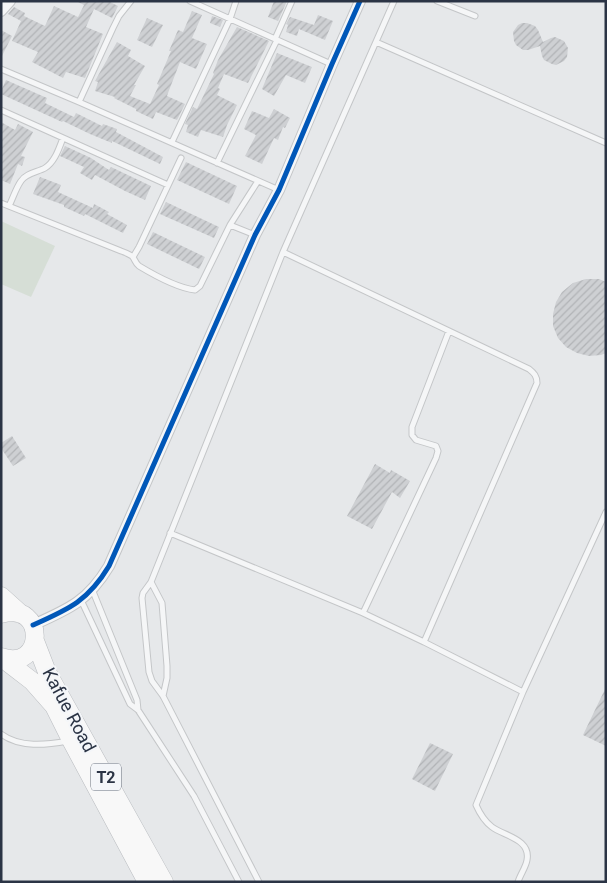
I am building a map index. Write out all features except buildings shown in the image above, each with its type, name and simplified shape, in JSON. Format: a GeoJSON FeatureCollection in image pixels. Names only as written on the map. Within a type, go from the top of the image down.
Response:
{"type":"FeatureCollection","features":[{"type":"Feature","properties":{"kind":"highway","name":"Kafue Road"},"geometry":{"type":"LineString","coordinates":[[1,596],[30,626],[48,672],[164,882]]}},
{"type":"Feature","properties":{"kind":"highway"},"geometry":{"type":"LineString","coordinates":[[1,614],[14,612],[30,626],[32,648],[26,655],[19,658],[10,660],[2,657]]}},
{"type":"Feature","properties":{"kind":"highway","name":"Kafue Road"},"geometry":{"type":"LineString","coordinates":[[2,657],[32,681],[54,706],[147,882]]}},
{"type":"Feature","properties":{"kind":"street"},"geometry":{"type":"LineString","coordinates":[[1,12],[10,1]]}},
{"type":"Feature","properties":{"kind":"street"},"geometry":{"type":"LineString","coordinates":[[30,626],[62,612],[81,600],[102,578],[109,566],[255,235],[279,190],[360,1]]}},
{"type":"Feature","properties":{"kind":"lane"},"geometry":{"type":"LineString","coordinates":[[79,102],[116,22],[131,1]]}},
{"type":"Feature","properties":{"kind":"lane"},"geometry":{"type":"LineString","coordinates":[[190,1],[332,64]]}},
{"type":"Feature","properties":{"kind":"lane"},"geometry":{"type":"LineString","coordinates":[[172,142],[230,19],[236,1]]}},
{"type":"Feature","properties":{"kind":"lane"},"geometry":{"type":"LineString","coordinates":[[217,163],[292,1]]}},
{"type":"Feature","properties":{"kind":"lane"},"geometry":{"type":"LineString","coordinates":[[259,882],[148,672],[142,598],[143,593],[151,582],[283,252],[394,1]]}},
{"type":"Feature","properties":{"kind":"lane"},"geometry":{"type":"LineString","coordinates":[[437,1],[475,16]]}},
{"type":"Feature","properties":{"kind":"lane"},"geometry":{"type":"LineString","coordinates":[[376,42],[606,143]]}},
{"type":"Feature","properties":{"kind":"lane"},"geometry":{"type":"LineString","coordinates":[[1,69],[279,190]]}},
{"type":"Feature","properties":{"kind":"lane"},"geometry":{"type":"LineString","coordinates":[[1,110],[168,185]]}},
{"type":"Feature","properties":{"kind":"lane"},"geometry":{"type":"LineString","coordinates":[[10,206],[21,180],[46,168],[51,163],[63,138]]}},
{"type":"Feature","properties":{"kind":"lane"},"geometry":{"type":"LineString","coordinates":[[181,158],[133,256],[135,262],[139,265],[164,279],[190,289],[195,290],[200,286],[230,225],[258,181]]}},
{"type":"Feature","properties":{"kind":"lane"},"geometry":{"type":"LineString","coordinates":[[1,202],[133,256]]}},
{"type":"Feature","properties":{"kind":"lane"},"geometry":{"type":"LineString","coordinates":[[230,225],[255,235]]}},
{"type":"Feature","properties":{"kind":"lane"},"geometry":{"type":"LineString","coordinates":[[283,252],[529,368],[537,377],[537,383],[424,642]]}},
{"type":"Feature","properties":{"kind":"lane"},"geometry":{"type":"LineString","coordinates":[[363,613],[438,452],[436,446],[416,440],[412,435],[412,427],[449,331]]}},
{"type":"Feature","properties":{"kind":"lane"},"geometry":{"type":"LineString","coordinates":[[518,882],[527,859],[525,847],[518,840],[493,828],[481,817],[476,805],[523,692],[606,512]]}},
{"type":"Feature","properties":{"kind":"lane"},"geometry":{"type":"LineString","coordinates":[[170,532],[363,613],[523,692]]}},
{"type":"Feature","properties":{"kind":"lane"},"geometry":{"type":"LineString","coordinates":[[151,582],[162,603],[167,666],[167,678],[162,696]]}},
{"type":"Feature","properties":{"kind":"lane"},"geometry":{"type":"LineString","coordinates":[[92,590],[137,700],[138,710]]}},
{"type":"Feature","properties":{"kind":"lane"},"geometry":{"type":"LineString","coordinates":[[81,600],[130,704],[138,710],[194,796],[239,882]]}},
{"type":"Feature","properties":{"kind":"lane"},"geometry":{"type":"LineString","coordinates":[[1,734],[15,741],[38,745],[71,740]]}},
{"type":"Feature","properties":{"kind":"shaded area"},"geometry":{"type":"Polygon","coordinates":[[[1,221],[55,246],[31,297],[1,284],[1,221]]]}},
{"type":"Feature","properties":{"kind":"cycle path"},"geometry":{"type":"LineString","coordinates":[[33,625],[77,603],[93,588],[109,566],[255,235],[279,190],[360,1]]}}]}
